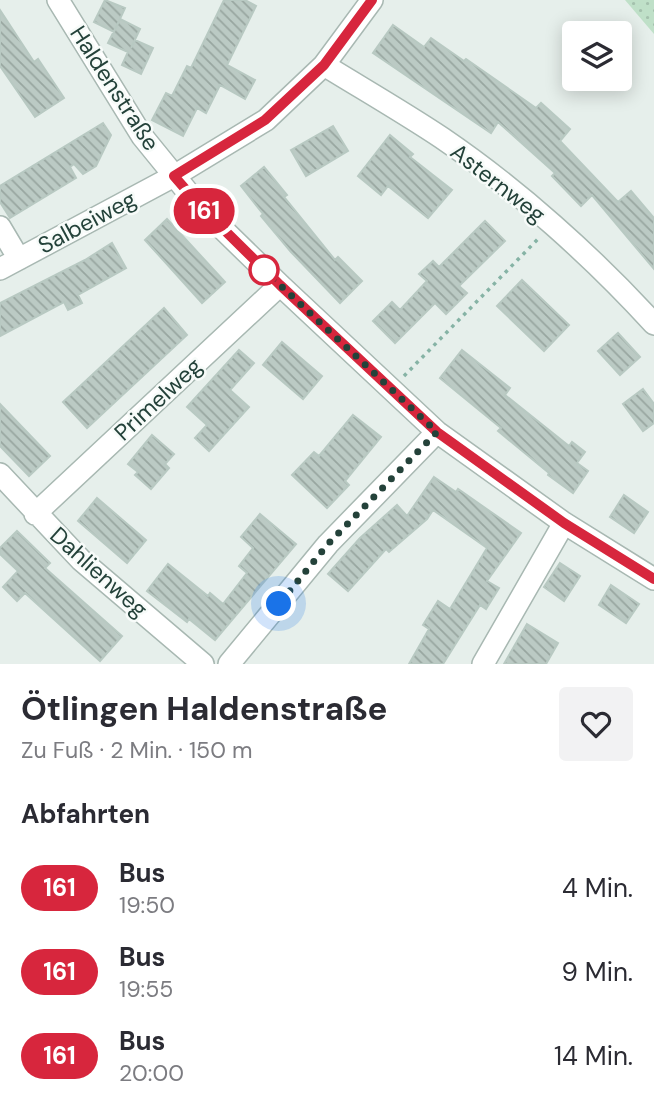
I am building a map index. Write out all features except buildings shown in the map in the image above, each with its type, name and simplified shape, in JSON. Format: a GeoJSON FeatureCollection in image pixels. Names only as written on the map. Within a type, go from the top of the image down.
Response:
{"type":"FeatureCollection","features":[{"type":"Feature","properties":{"kind":"street","name":"Haldenstraße"},"geometry":{"type":"LineString","coordinates":[[58,0],[142,136],[200,206],[280,285],[437,432],[564,523],[654,579]]}},
{"type":"Feature","properties":{"kind":"street"},"geometry":{"type":"LineString","coordinates":[[174,176],[265,120],[324,65],[372,0]]}},
{"type":"Feature","properties":{"kind":"street","name":"Asternweg"},"geometry":{"type":"LineString","coordinates":[[324,65],[443,139],[552,225],[622,289],[654,324]]}},
{"type":"Feature","properties":{"kind":"street","name":"Salbeiweg"},"geometry":{"type":"LineString","coordinates":[[0,269],[174,176]]}},
{"type":"Feature","properties":{"kind":"street"},"geometry":{"type":"LineString","coordinates":[[0,227],[19,259]]}},
{"type":"Feature","properties":{"kind":"street","name":"Primelweg"},"geometry":{"type":"LineString","coordinates":[[35,514],[280,285]]}},
{"type":"Feature","properties":{"kind":"street"},"geometry":{"type":"LineString","coordinates":[[229,664],[328,544],[437,432]]}},
{"type":"Feature","properties":{"kind":"street","name":"Dahlienweg"},"geometry":{"type":"LineString","coordinates":[[0,474],[81,560],[203,664]]}},
{"type":"Feature","properties":{"kind":"street"},"geometry":{"type":"LineString","coordinates":[[483,664],[564,523]]}},
{"type":"Feature","properties":{"kind":"path"},"geometry":{"type":"LineString","coordinates":[[390,389],[552,225]]}},
{"type":"Feature","properties":{"kind":"green space"},"geometry":{"type":"Polygon","coordinates":[[[625,0],[654,0],[654,34],[625,0]]]}},
{"type":"Feature","properties":{"kind":"bus line","name":"161"},"geometry":{"type":"LineString","coordinates":[[372,0],[324,65],[265,120],[174,176],[200,206],[280,285],[437,432],[564,523],[654,579]]}},
{"type":"Feature","properties":{"kind":"route"},"geometry":{"type":"LineString","coordinates":[[264,270],[437,432],[328,544],[279,604]]}}]}
